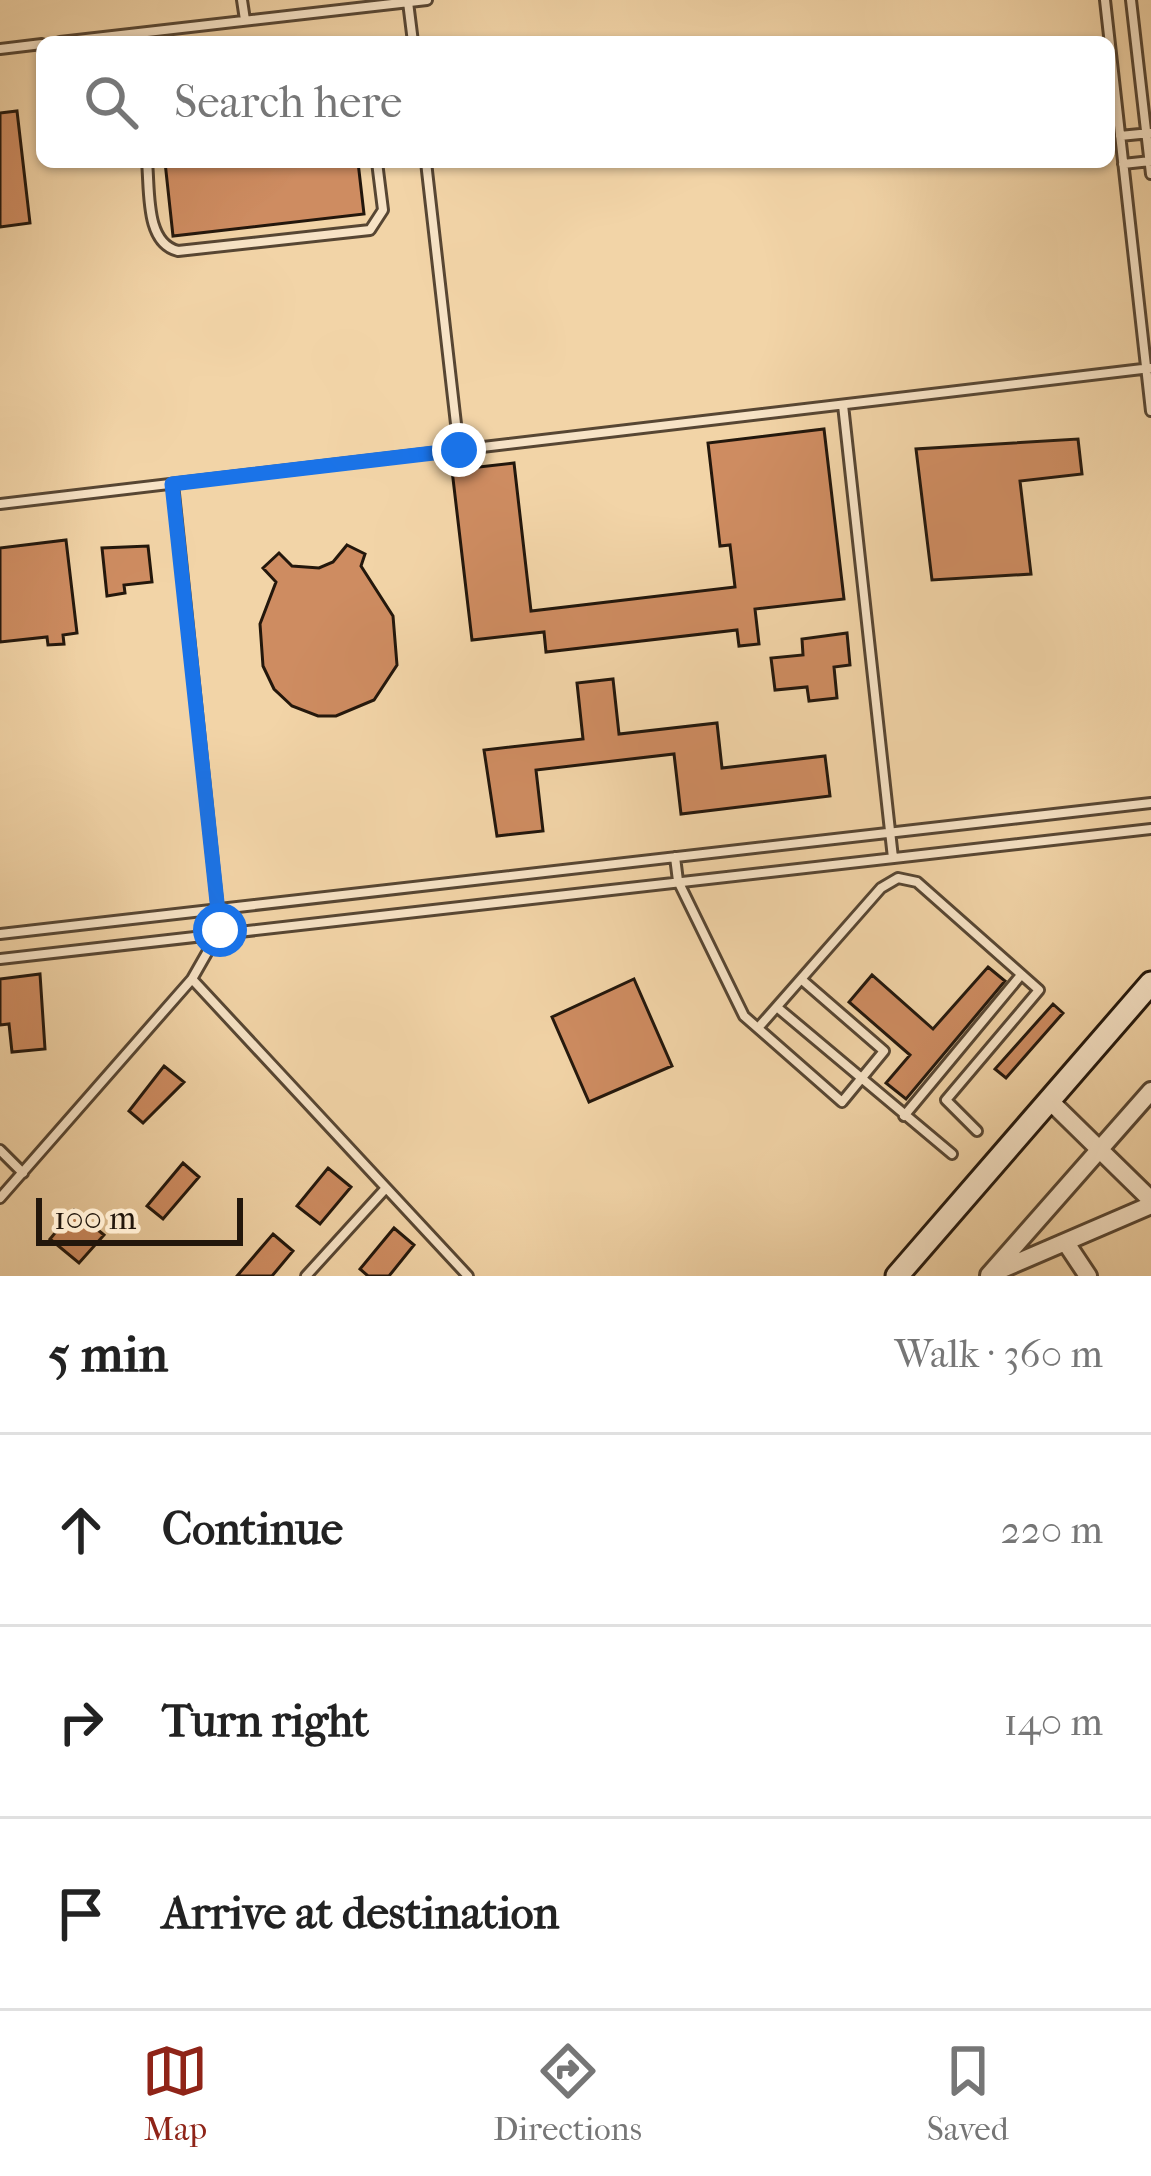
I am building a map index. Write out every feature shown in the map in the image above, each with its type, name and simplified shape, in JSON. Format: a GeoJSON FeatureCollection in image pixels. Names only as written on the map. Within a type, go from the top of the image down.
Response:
{"type":"FeatureCollection","features":[{"type":"Feature","properties":{"kind":"street"},"geometry":{"type":"LineString","coordinates":[[897,1276],[1151,983]]}},
{"type":"Feature","properties":{"kind":"street"},"geometry":{"type":"LineString","coordinates":[[988,1275],[1151,1091]]}},
{"type":"Feature","properties":{"kind":"street"},"geometry":{"type":"LineString","coordinates":[[988,1275],[1151,1202],[1051,1102]]}},
{"type":"Feature","properties":{"kind":"street"},"geometry":{"type":"LineString","coordinates":[[1066,1243],[1088,1276]]}},
{"type":"Feature","properties":{"kind":"lane"},"geometry":{"type":"LineString","coordinates":[[242,0],[244,20]]}},
{"type":"Feature","properties":{"kind":"lane"},"geometry":{"type":"LineString","coordinates":[[144,36],[427,0]]}},
{"type":"Feature","properties":{"kind":"lane"},"geometry":{"type":"LineString","coordinates":[[1105,0],[1109,36]]}},
{"type":"Feature","properties":{"kind":"lane"},"geometry":{"type":"LineString","coordinates":[[1130,0],[1151,174]]}},
{"type":"Feature","properties":{"kind":"lane"},"geometry":{"type":"LineString","coordinates":[[408,2],[411,36]]}},
{"type":"Feature","properties":{"kind":"lane"},"geometry":{"type":"LineString","coordinates":[[0,49],[36,45]]}},
{"type":"Feature","properties":{"kind":"lane"},"geometry":{"type":"LineString","coordinates":[[1115,91],[1151,411]]}},
{"type":"Feature","properties":{"kind":"lane"},"geometry":{"type":"LineString","coordinates":[[1120,136],[1149,133]]}},
{"type":"Feature","properties":{"kind":"lane"},"geometry":{"type":"LineString","coordinates":[[1123,164],[1150,161]]}},
{"type":"Feature","properties":{"kind":"lane"},"geometry":{"type":"LineString","coordinates":[[148,168],[156,234],[164,247],[178,251],[370,230],[383,210],[378,168]]}},
{"type":"Feature","properties":{"kind":"lane"},"geometry":{"type":"LineString","coordinates":[[427,168],[459,450]]}},
{"type":"Feature","properties":{"kind":"lane"},"geometry":{"type":"LineString","coordinates":[[0,504],[1149,369]]}},
{"type":"Feature","properties":{"kind":"lane"},"geometry":{"type":"LineString","coordinates":[[843,405],[893,858]]}},
{"type":"Feature","properties":{"kind":"lane"},"geometry":{"type":"LineString","coordinates":[[0,1198],[191,979],[220,930],[172,484]]}},
{"type":"Feature","properties":{"kind":"lane"},"geometry":{"type":"LineString","coordinates":[[0,934],[1151,803]]}},
{"type":"Feature","properties":{"kind":"lane"},"geometry":{"type":"LineString","coordinates":[[0,959],[220,930],[1151,829]]}},
{"type":"Feature","properties":{"kind":"lane"},"geometry":{"type":"LineString","coordinates":[[676,857],[678,881],[744,1016],[842,1102],[884,1051],[801,979]]}},
{"type":"Feature","properties":{"kind":"lane"},"geometry":{"type":"LineString","coordinates":[[758,1028],[881,888],[898,878],[917,881],[1040,990],[946,1100],[977,1131]]}},
{"type":"Feature","properties":{"kind":"lane"},"geometry":{"type":"LineString","coordinates":[[904,1116],[1021,975]]}},
{"type":"Feature","properties":{"kind":"lane"},"geometry":{"type":"LineString","coordinates":[[191,979],[467,1276]]}},
{"type":"Feature","properties":{"kind":"lane"},"geometry":{"type":"LineString","coordinates":[[778,1008],[952,1154]]}},
{"type":"Feature","properties":{"kind":"lane"},"geometry":{"type":"LineString","coordinates":[[0,1150],[22,1173]]}},
{"type":"Feature","properties":{"kind":"lane"},"geometry":{"type":"LineString","coordinates":[[306,1276],[386,1188]]}},
{"type":"Feature","properties":{"kind":"building"},"geometry":{"type":"Polygon","coordinates":[[[17,111],[30,223],[0,227],[0,113],[17,111]]]}},
{"type":"Feature","properties":{"kind":"building"},"geometry":{"type":"Polygon","coordinates":[[[166,168],[359,168],[364,214],[173,236],[166,168]]]}},
{"type":"Feature","properties":{"kind":"building"},"geometry":{"type":"Polygon","coordinates":[[[824,429],[844,599],[755,609],[759,644],[739,646],[737,630],[546,652],[544,632],[472,640],[452,470],[514,463],[531,611],[735,587],[730,545],[720,546],[708,443],[824,429]]]}},
{"type":"Feature","properties":{"kind":"building"},"geometry":{"type":"Polygon","coordinates":[[[1078,439],[1082,474],[1020,481],[1031,574],[932,580],[916,449],[1078,439]]]}},
{"type":"Feature","properties":{"kind":"building"},"geometry":{"type":"Polygon","coordinates":[[[66,540],[77,633],[63,635],[64,644],[48,645],[47,637],[0,642],[0,548],[66,540]]]}},
{"type":"Feature","properties":{"kind":"building"},"geometry":{"type":"Polygon","coordinates":[[[347,545],[365,554],[361,566],[393,616],[397,665],[374,700],[336,716],[318,716],[292,706],[274,689],[263,666],[260,624],[276,582],[263,568],[279,553],[292,566],[319,568],[333,562],[347,545]]]}},
{"type":"Feature","properties":{"kind":"building"},"geometry":{"type":"Polygon","coordinates":[[[148,546],[152,582],[124,585],[125,593],[107,596],[102,548],[148,546]]]}},
{"type":"Feature","properties":{"kind":"building"},"geometry":{"type":"Polygon","coordinates":[[[847,633],[850,665],[834,667],[837,698],[809,701],[807,687],[775,690],[771,658],[803,655],[802,639],[847,633]]]}},
{"type":"Feature","properties":{"kind":"building"},"geometry":{"type":"Polygon","coordinates":[[[613,679],[619,734],[717,723],[722,768],[825,756],[830,796],[681,814],[674,754],[536,770],[543,831],[497,836],[484,750],[583,739],[577,683],[613,679]]]}},
{"type":"Feature","properties":{"kind":"building"},"geometry":{"type":"Polygon","coordinates":[[[988,967],[1005,981],[906,1099],[886,1083],[910,1055],[849,1002],[872,975],[933,1029],[988,967]]]}},
{"type":"Feature","properties":{"kind":"building"},"geometry":{"type":"Polygon","coordinates":[[[40,974],[45,1049],[12,1052],[9,1024],[0,1025],[0,979],[40,974]]]}},
{"type":"Feature","properties":{"kind":"building"},"geometry":{"type":"Polygon","coordinates":[[[634,979],[672,1066],[589,1102],[552,1017],[634,979]]]}},
{"type":"Feature","properties":{"kind":"building"},"geometry":{"type":"Polygon","coordinates":[[[1053,1004],[1063,1013],[1006,1078],[995,1069],[1053,1004]]]}},
{"type":"Feature","properties":{"kind":"building"},"geometry":{"type":"Polygon","coordinates":[[[164,1066],[184,1082],[143,1123],[129,1111],[164,1066]]]}},
{"type":"Feature","properties":{"kind":"building"},"geometry":{"type":"Polygon","coordinates":[[[183,1163],[199,1177],[163,1219],[147,1206],[183,1163]]]}},
{"type":"Feature","properties":{"kind":"building"},"geometry":{"type":"Polygon","coordinates":[[[328,1168],[351,1187],[320,1224],[297,1206],[328,1168]]]}},
{"type":"Feature","properties":{"kind":"building"},"geometry":{"type":"Polygon","coordinates":[[[74,1210],[104,1235],[79,1263],[50,1239],[74,1210]]]}},
{"type":"Feature","properties":{"kind":"building"},"geometry":{"type":"Polygon","coordinates":[[[394,1228],[414,1245],[389,1276],[368,1276],[360,1269],[394,1228]]]}},
{"type":"Feature","properties":{"kind":"building"},"geometry":{"type":"Polygon","coordinates":[[[273,1234],[293,1251],[272,1276],[237,1276],[273,1234]]]}},
{"type":"Feature","properties":{"kind":"route"},"geometry":{"type":"LineString","coordinates":[[220,930],[172,484],[459,450]]}}]}
